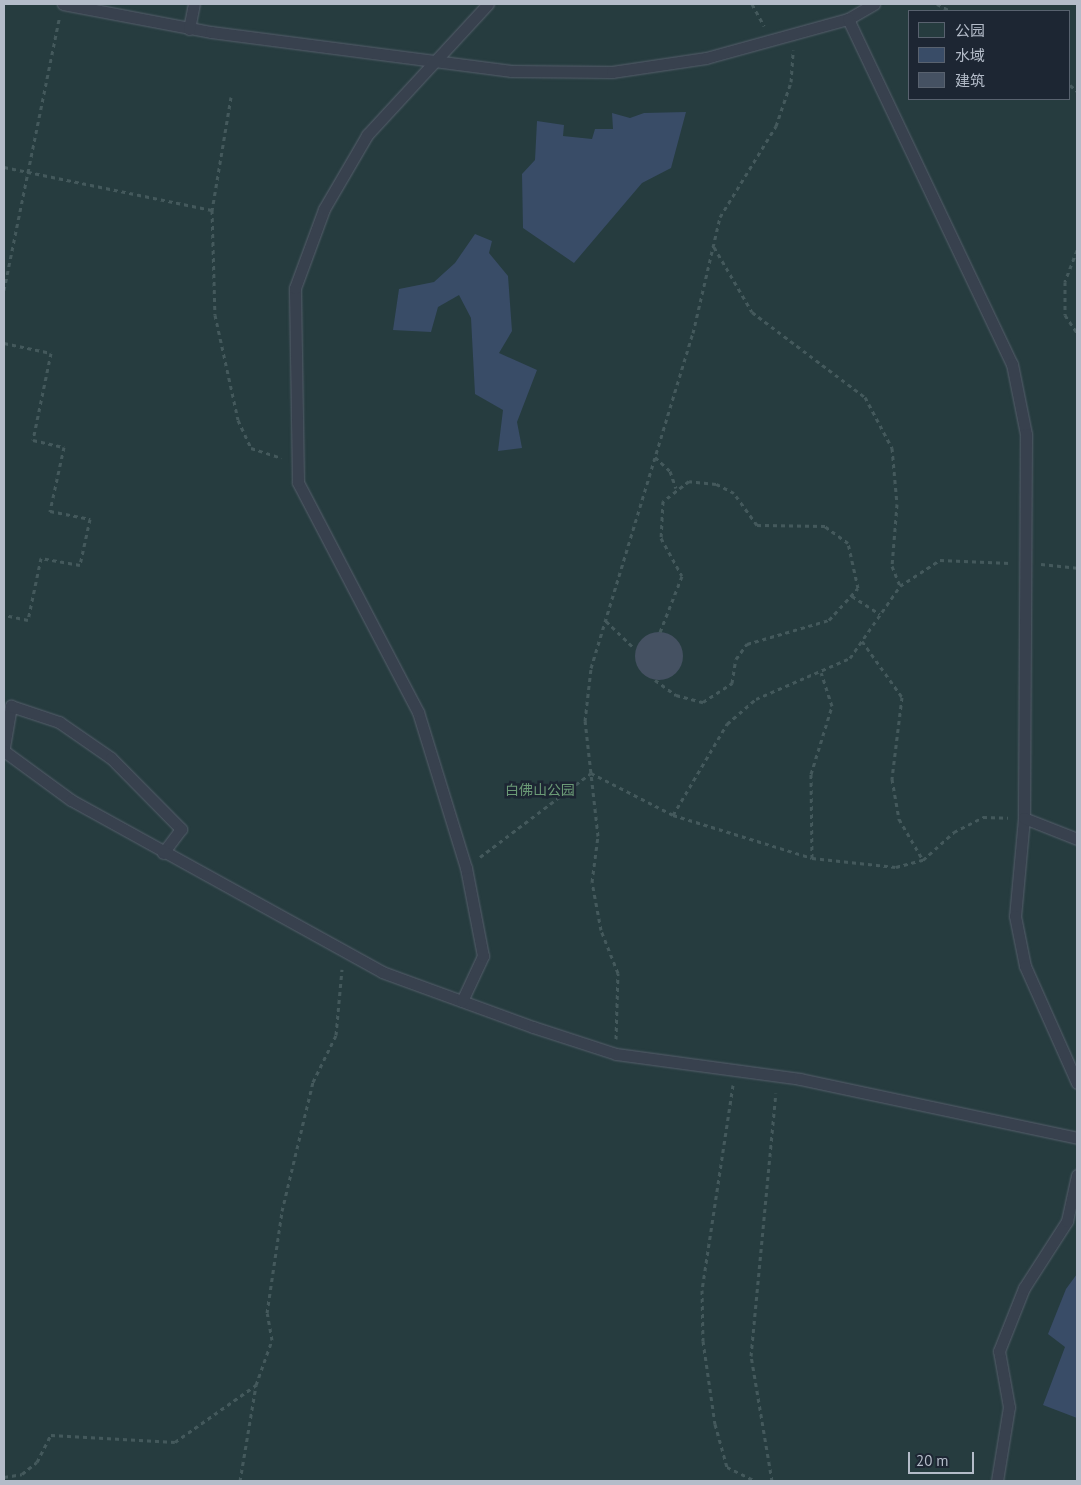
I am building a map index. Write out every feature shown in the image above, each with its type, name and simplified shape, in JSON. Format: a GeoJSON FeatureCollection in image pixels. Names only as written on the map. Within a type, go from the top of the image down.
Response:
{"type":"FeatureCollection","features":[{"type":"Feature","properties":{"kind":"lane"},"geometry":{"type":"LineString","coordinates":[[189,28],[194,4]]}},
{"type":"Feature","properties":{"kind":"lane"},"geometry":{"type":"LineString","coordinates":[[462,1001],[483,956],[466,868],[418,712],[298,482],[295,288],[324,209],[367,135],[488,4]]}},
{"type":"Feature","properties":{"kind":"lane"},"geometry":{"type":"LineString","coordinates":[[62,8],[189,28],[511,71],[612,72],[706,58],[848,19],[874,4]]}},
{"type":"Feature","properties":{"kind":"lane"},"geometry":{"type":"LineString","coordinates":[[848,19],[1012,364],[1026,434],[1024,818],[1015,916],[1026,966],[1077,1083]]}},
{"type":"Feature","properties":{"kind":"lane"},"geometry":{"type":"LineString","coordinates":[[163,853],[181,829],[111,758],[59,722],[11,706],[4,749],[72,800],[163,853],[382,972],[616,1054],[778,1076],[1077,1138]]}},
{"type":"Feature","properties":{"kind":"lane"},"geometry":{"type":"LineString","coordinates":[[1024,818],[1077,839]]}},
{"type":"Feature","properties":{"kind":"lane"},"geometry":{"type":"LineString","coordinates":[[998,1481],[1009,1407],[999,1351],[1024,1288],[1067,1220],[1077,1175]]}},
{"type":"Feature","properties":{"kind":"path"},"geometry":{"type":"LineString","coordinates":[[752,4],[771,40]]}},
{"type":"Feature","properties":{"kind":"path"},"geometry":{"type":"LineString","coordinates":[[937,4],[949,10]]}},
{"type":"Feature","properties":{"kind":"path"},"geometry":{"type":"LineString","coordinates":[[4,290],[62,8]]}},
{"type":"Feature","properties":{"kind":"path"},"geometry":{"type":"LineString","coordinates":[[616,1054],[618,973],[601,930],[592,882],[598,836],[585,722],[591,668],[655,457],[714,246],[720,217],[776,126],[791,82],[795,33]]}},
{"type":"Feature","properties":{"kind":"path"},"geometry":{"type":"LineString","coordinates":[[231,97],[212,210],[216,315],[238,420],[251,448],[298,464]]}},
{"type":"Feature","properties":{"kind":"path"},"geometry":{"type":"LineString","coordinates":[[4,168],[212,210]]}},
{"type":"Feature","properties":{"kind":"path"},"geometry":{"type":"LineString","coordinates":[[714,246],[752,312],[865,397],[892,448],[897,504],[892,566],[900,586]]}},
{"type":"Feature","properties":{"kind":"path"},"geometry":{"type":"LineString","coordinates":[[1077,250],[1064,282],[1065,316],[1077,332]]}},
{"type":"Feature","properties":{"kind":"path"},"geometry":{"type":"LineString","coordinates":[[4,343],[51,353],[33,440],[64,446],[50,511],[90,519],[80,565],[41,558],[28,620],[4,615]]}},
{"type":"Feature","properties":{"kind":"path"},"geometry":{"type":"LineString","coordinates":[[655,457],[670,471],[676,488]]}},
{"type":"Feature","properties":{"kind":"path"},"geometry":{"type":"LineString","coordinates":[[655,680],[676,695],[703,702],[732,683],[736,659],[747,644],[829,620],[858,588],[848,543],[825,526],[757,525],[734,493],[716,484],[689,481],[676,488],[663,501],[660,519],[661,538],[682,576],[660,632]]}},
{"type":"Feature","properties":{"kind":"path"},"geometry":{"type":"LineString","coordinates":[[673,815],[727,724],[756,699],[820,673],[850,658],[900,586],[940,560],[1025,563],[1077,568]]}},
{"type":"Feature","properties":{"kind":"path"},"geometry":{"type":"LineString","coordinates":[[852,596],[880,614]]}},
{"type":"Feature","properties":{"kind":"path"},"geometry":{"type":"LineString","coordinates":[[606,621],[635,649]]}},
{"type":"Feature","properties":{"kind":"path"},"geometry":{"type":"LineString","coordinates":[[862,641],[902,697],[892,779],[899,819],[923,860]]}},
{"type":"Feature","properties":{"kind":"path"},"geometry":{"type":"LineString","coordinates":[[812,858],[811,774],[832,706],[820,673]]}},
{"type":"Feature","properties":{"kind":"path"},"geometry":{"type":"LineString","coordinates":[[466,868],[534,812],[591,774]]}},
{"type":"Feature","properties":{"kind":"path"},"geometry":{"type":"LineString","coordinates":[[591,774],[673,815],[812,858],[896,867],[923,860],[954,832],[983,817],[1024,818]]}},
{"type":"Feature","properties":{"kind":"path"},"geometry":{"type":"LineString","coordinates":[[240,1481],[256,1385],[272,1340],[267,1313],[282,1211],[313,1082],[336,1036],[344,951]]}},
{"type":"Feature","properties":{"kind":"path"},"geometry":{"type":"LineString","coordinates":[[735,1070],[702,1290],[703,1341],[715,1424],[728,1467],[756,1481]]}},
{"type":"Feature","properties":{"kind":"path"},"geometry":{"type":"LineString","coordinates":[[772,1481],[750,1356],[778,1076]]}},
{"type":"Feature","properties":{"kind":"path"},"geometry":{"type":"LineString","coordinates":[[4,1476],[22,1474],[37,1462],[51,1435],[175,1442],[256,1385]]}},
{"type":"Feature","properties":{"kind":"green space","name":"白佛山公园"},"geometry":{"type":"Polygon","coordinates":[[[4,4],[1077,4],[1077,1481],[4,1481],[4,4]]]}},
{"type":"Feature","properties":{"kind":"water"},"geometry":{"type":"Polygon","coordinates":[[[686,112],[671,168],[642,183],[574,263],[523,228],[522,174],[535,160],[537,121],[564,125],[563,136],[592,139],[595,129],[613,129],[612,113],[630,118],[644,113],[686,112]]]}},
{"type":"Feature","properties":{"kind":"water"},"geometry":{"type":"Polygon","coordinates":[[[475,234],[492,241],[489,253],[508,276],[512,331],[499,353],[537,370],[517,422],[522,448],[498,451],[503,410],[475,394],[471,318],[459,295],[438,307],[431,332],[393,330],[399,289],[434,282],[455,263],[475,234]]]}},
{"type":"Feature","properties":{"kind":"water"},"geometry":{"type":"Polygon","coordinates":[[[1077,1274],[1077,1418],[1043,1405],[1065,1347],[1048,1334],[1066,1289],[1077,1274]]]}},
{"type":"Feature","properties":{"kind":"building"},"geometry":{"type":"Polygon","coordinates":[[[654,632],[664,632],[676,639],[683,651],[683,661],[676,673],[664,680],[654,680],[646,676],[639,669],[635,661],[635,651],[639,643],[646,636],[654,632]]]}}]}
